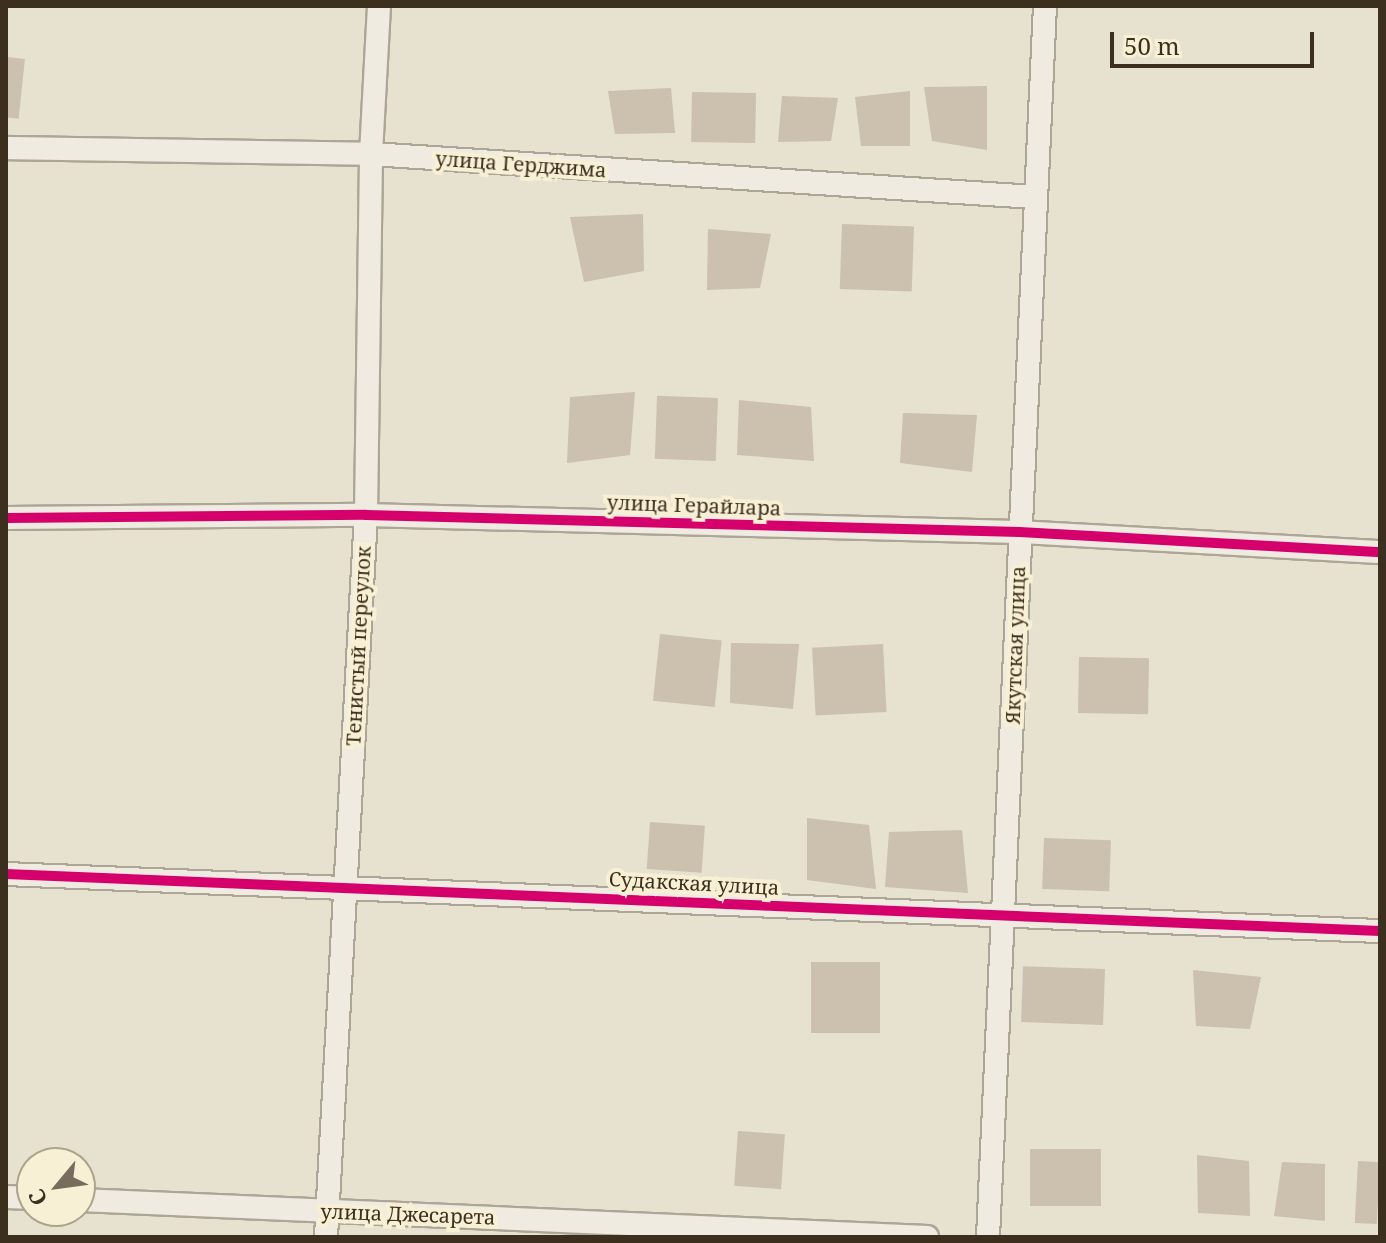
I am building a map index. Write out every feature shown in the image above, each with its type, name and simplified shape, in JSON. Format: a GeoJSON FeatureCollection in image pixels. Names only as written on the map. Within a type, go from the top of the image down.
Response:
{"type":"FeatureCollection","features":[{"type":"Feature","properties":{"kind":"street","name":"Тенистый переулок"},"geometry":{"type":"LineString","coordinates":[[326,1237],[366,515],[371,154],[379,6]]}},
{"type":"Feature","properties":{"kind":"street","name":"Якутская улица"},"geometry":{"type":"LineString","coordinates":[[988,1237],[1045,6]]}},
{"type":"Feature","properties":{"kind":"street","name":"улица Герджима"},"geometry":{"type":"LineString","coordinates":[[6,148],[371,154],[1035,197]]}},
{"type":"Feature","properties":{"kind":"street","name":"улица Герайлара"},"geometry":{"type":"LineString","coordinates":[[6,518],[366,515],[1020,532],[1380,552]]}},
{"type":"Feature","properties":{"kind":"street","name":"Судакская улица"},"geometry":{"type":"LineString","coordinates":[[6,874],[345,885],[1380,931]]}},
{"type":"Feature","properties":{"kind":"street","name":"улица Джесарета"},"geometry":{"type":"LineString","coordinates":[[96,1201],[927,1237]]}},
{"type":"Feature","properties":{"kind":"building"},"geometry":{"type":"Polygon","coordinates":[[[6,57],[25,59],[19,119],[6,117],[6,57]]]}},
{"type":"Feature","properties":{"kind":"building"},"geometry":{"type":"Polygon","coordinates":[[[987,86],[987,150],[932,141],[924,87],[987,86]]]}},
{"type":"Feature","properties":{"kind":"building"},"geometry":{"type":"Polygon","coordinates":[[[671,88],[675,133],[615,134],[608,91],[671,88]]]}},
{"type":"Feature","properties":{"kind":"building"},"geometry":{"type":"Polygon","coordinates":[[[910,91],[910,146],[861,146],[855,97],[910,91]]]}},
{"type":"Feature","properties":{"kind":"building"},"geometry":{"type":"Polygon","coordinates":[[[692,92],[756,93],[755,143],[691,142],[692,92]]]}},
{"type":"Feature","properties":{"kind":"building"},"geometry":{"type":"Polygon","coordinates":[[[782,96],[838,98],[831,141],[778,142],[782,96]]]}},
{"type":"Feature","properties":{"kind":"building"},"geometry":{"type":"Polygon","coordinates":[[[643,214],[644,271],[584,282],[570,217],[643,214]]]}},
{"type":"Feature","properties":{"kind":"building"},"geometry":{"type":"Polygon","coordinates":[[[842,224],[914,227],[912,291],[840,289],[842,224]]]}},
{"type":"Feature","properties":{"kind":"building"},"geometry":{"type":"Polygon","coordinates":[[[708,229],[771,234],[760,288],[707,290],[708,229]]]}},
{"type":"Feature","properties":{"kind":"building"},"geometry":{"type":"Polygon","coordinates":[[[635,392],[630,455],[567,463],[570,397],[635,392]]]}},
{"type":"Feature","properties":{"kind":"building"},"geometry":{"type":"Polygon","coordinates":[[[657,396],[718,398],[716,461],[655,459],[657,396]]]}},
{"type":"Feature","properties":{"kind":"building"},"geometry":{"type":"Polygon","coordinates":[[[739,400],[811,407],[814,461],[737,455],[739,400]]]}},
{"type":"Feature","properties":{"kind":"building"},"geometry":{"type":"Polygon","coordinates":[[[903,413],[977,415],[972,472],[900,463],[903,413]]]}},
{"type":"Feature","properties":{"kind":"building"},"geometry":{"type":"Polygon","coordinates":[[[660,634],[722,640],[715,707],[653,701],[660,634]]]}},
{"type":"Feature","properties":{"kind":"building"},"geometry":{"type":"Polygon","coordinates":[[[731,643],[799,644],[793,709],[730,703],[731,643]]]}},
{"type":"Feature","properties":{"kind":"building"},"geometry":{"type":"Polygon","coordinates":[[[883,644],[887,712],[816,716],[812,648],[883,644]]]}},
{"type":"Feature","properties":{"kind":"building"},"geometry":{"type":"Polygon","coordinates":[[[1079,657],[1149,658],[1148,714],[1078,713],[1079,657]]]}},
{"type":"Feature","properties":{"kind":"building"},"geometry":{"type":"Polygon","coordinates":[[[807,818],[869,825],[876,889],[807,880],[807,818]]]}},
{"type":"Feature","properties":{"kind":"building"},"geometry":{"type":"Polygon","coordinates":[[[650,822],[705,826],[702,873],[647,869],[650,822]]]}},
{"type":"Feature","properties":{"kind":"building"},"geometry":{"type":"Polygon","coordinates":[[[962,830],[968,893],[885,887],[889,832],[962,830]]]}},
{"type":"Feature","properties":{"kind":"building"},"geometry":{"type":"Polygon","coordinates":[[[1044,838],[1111,840],[1109,891],[1042,889],[1044,838]]]}},
{"type":"Feature","properties":{"kind":"building"},"geometry":{"type":"Polygon","coordinates":[[[811,962],[880,962],[880,1033],[811,1033],[811,962]]]}},
{"type":"Feature","properties":{"kind":"building"},"geometry":{"type":"Polygon","coordinates":[[[1023,966],[1105,969],[1103,1025],[1021,1022],[1023,966]]]}},
{"type":"Feature","properties":{"kind":"building"},"geometry":{"type":"Polygon","coordinates":[[[1193,970],[1261,977],[1250,1029],[1196,1026],[1193,970]]]}},
{"type":"Feature","properties":{"kind":"building"},"geometry":{"type":"Polygon","coordinates":[[[738,1131],[785,1134],[781,1189],[734,1186],[738,1131]]]}},
{"type":"Feature","properties":{"kind":"building"},"geometry":{"type":"Polygon","coordinates":[[[1030,1149],[1101,1149],[1101,1206],[1030,1206],[1030,1149]]]}},
{"type":"Feature","properties":{"kind":"building"},"geometry":{"type":"Polygon","coordinates":[[[1197,1155],[1249,1161],[1250,1216],[1198,1213],[1197,1155]]]}},
{"type":"Feature","properties":{"kind":"building"},"geometry":{"type":"Polygon","coordinates":[[[1358,1161],[1380,1162],[1377,1224],[1355,1223],[1358,1161]]]}},
{"type":"Feature","properties":{"kind":"building"},"geometry":{"type":"Polygon","coordinates":[[[1282,1162],[1325,1164],[1325,1221],[1274,1216],[1282,1162]]]}},
{"type":"Feature","properties":{"kind":"cycle path"},"geometry":{"type":"LineString","coordinates":[[6,518],[366,515],[1020,532],[1380,552]]}},
{"type":"Feature","properties":{"kind":"cycle path"},"geometry":{"type":"LineString","coordinates":[[6,874],[1380,931]]}}]}
